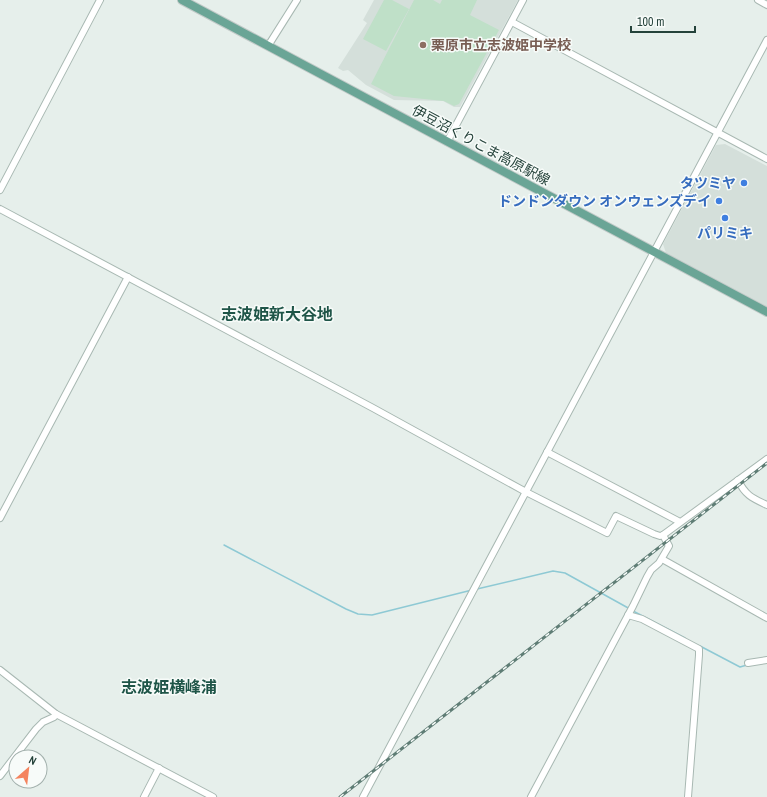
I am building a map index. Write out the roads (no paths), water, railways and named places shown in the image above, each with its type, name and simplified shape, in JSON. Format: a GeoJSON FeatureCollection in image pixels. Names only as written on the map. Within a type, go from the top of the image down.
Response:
{"type":"FeatureCollection","features":[{"type":"Feature","properties":{"kind":"main road","name":"伊豆沼くりこま高原駅線"},"geometry":{"type":"LineString","coordinates":[[182,0],[767,312]]}},
{"type":"Feature","properties":{"kind":"street"},"geometry":{"type":"LineString","coordinates":[[0,190],[100,0]]}},
{"type":"Feature","properties":{"kind":"street"},"geometry":{"type":"LineString","coordinates":[[268,46],[296,0]]}},
{"type":"Feature","properties":{"kind":"street"},"geometry":{"type":"LineString","coordinates":[[447,142],[523,0]]}},
{"type":"Feature","properties":{"kind":"street"},"geometry":{"type":"LineString","coordinates":[[758,0],[767,5]]}},
{"type":"Feature","properties":{"kind":"street"},"geometry":{"type":"LineString","coordinates":[[512,22],[767,159]]}},
{"type":"Feature","properties":{"kind":"street"},"geometry":{"type":"LineString","coordinates":[[363,797],[767,40]]}},
{"type":"Feature","properties":{"kind":"street"},"geometry":{"type":"LineString","coordinates":[[0,209],[373,408],[526,492],[607,533],[616,516],[654,534],[660,536],[663,535],[767,459]]}},
{"type":"Feature","properties":{"kind":"street"},"geometry":{"type":"LineString","coordinates":[[0,518],[128,277]]}},
{"type":"Feature","properties":{"kind":"street"},"geometry":{"type":"LineString","coordinates":[[547,452],[680,522]]}},
{"type":"Feature","properties":{"kind":"street"},"geometry":{"type":"LineString","coordinates":[[738,480],[742,489],[747,495],[767,505]]}},
{"type":"Feature","properties":{"kind":"street"},"geometry":{"type":"LineString","coordinates":[[531,797],[647,577],[662,559],[669,546],[663,535]]}},
{"type":"Feature","properties":{"kind":"street"},"geometry":{"type":"LineString","coordinates":[[662,559],[767,618]]}},
{"type":"Feature","properties":{"kind":"street"},"geometry":{"type":"LineString","coordinates":[[630,611],[642,619],[699,649],[700,655],[688,797]]}},
{"type":"Feature","properties":{"kind":"street"},"geometry":{"type":"LineString","coordinates":[[748,663],[767,660]]}},
{"type":"Feature","properties":{"kind":"street"},"geometry":{"type":"LineString","coordinates":[[0,670],[56,714],[159,768],[201,794],[213,797]]}},
{"type":"Feature","properties":{"kind":"street"},"geometry":{"type":"LineString","coordinates":[[0,776],[42,722],[54,717],[56,714]]}},
{"type":"Feature","properties":{"kind":"street"},"geometry":{"type":"LineString","coordinates":[[144,797],[159,768]]}},
{"type":"Feature","properties":{"kind":"waterway"},"geometry":{"type":"LineString","coordinates":[[224,545],[358,614],[372,615],[472,590]]}},
{"type":"Feature","properties":{"kind":"waterway"},"geometry":{"type":"LineString","coordinates":[[477,589],[553,571],[565,573],[630,609]]}},
{"type":"Feature","properties":{"kind":"waterway"},"geometry":{"type":"LineString","coordinates":[[633,611],[685,638]]}},
{"type":"Feature","properties":{"kind":"waterway"},"geometry":{"type":"LineString","coordinates":[[700,646],[740,667],[747,665]]}},
{"type":"Feature","properties":{"kind":"railway"},"geometry":{"type":"LineString","coordinates":[[340,797],[767,463]]}},
{"type":"Feature","properties":{"kind":"place","name":"栗原市立志波姫中学校"},"geometry":{"type":"Point","coordinates":[423,45]}},
{"type":"Feature","properties":{"kind":"place","name":"タツミヤ"},"geometry":{"type":"Point","coordinates":[744,183]}},
{"type":"Feature","properties":{"kind":"place","name":"ドンドンダウン オンウェンズデイ"},"geometry":{"type":"Point","coordinates":[719,201]}},
{"type":"Feature","properties":{"kind":"place","name":"パリミキ"},"geometry":{"type":"Point","coordinates":[725,218]}},
{"type":"Feature","properties":{"kind":"district","name":"志波姫新大谷地"},"geometry":{"type":"Point","coordinates":[277,314]}},
{"type":"Feature","properties":{"kind":"district","name":"志波姫横峰浦"},"geometry":{"type":"Point","coordinates":[169,687]}}]}
